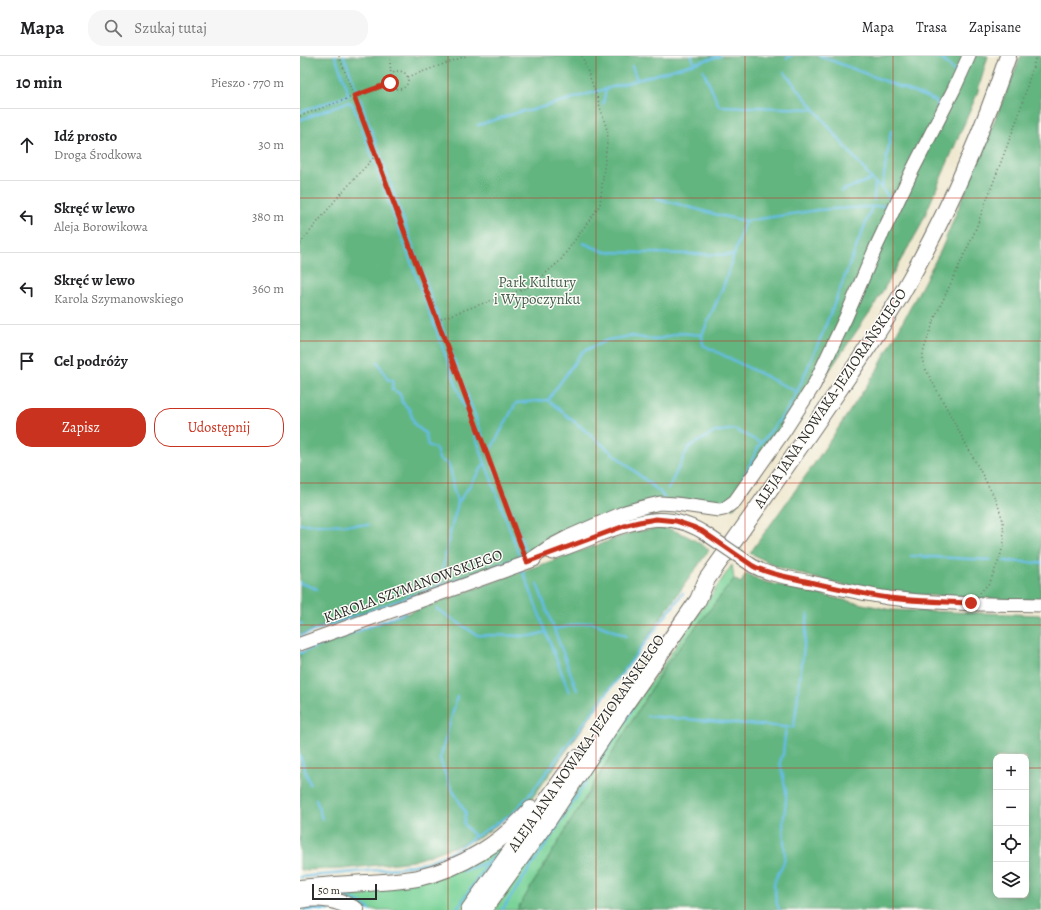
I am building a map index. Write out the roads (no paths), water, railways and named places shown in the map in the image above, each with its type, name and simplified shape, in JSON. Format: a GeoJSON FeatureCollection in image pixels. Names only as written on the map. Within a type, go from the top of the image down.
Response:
{"type":"FeatureCollection","features":[{"type":"Feature","properties":{"kind":"main road","name":"ALEJA JANA NOWAKA-JEZIORAŃSKIEGO"},"geometry":{"type":"LineString","coordinates":[[469,910],[692,594],[707,579],[877,334],[902,293],[946,210],[986,117],[1008,56]]}},
{"type":"Feature","properties":{"kind":"main road","name":"ALEJA JANA NOWAKA-JEZIORAŃSKIEGO"},"geometry":{"type":"LineString","coordinates":[[485,910],[549,819],[620,712],[698,600],[707,579]]}},
{"type":"Feature","properties":{"kind":"main road"},"geometry":{"type":"LineString","coordinates":[[300,888],[386,882],[418,878],[438,873],[457,865],[484,850],[506,834],[524,817],[548,788],[580,754]]}},
{"type":"Feature","properties":{"kind":"main road"},"geometry":{"type":"LineString","coordinates":[[300,900],[329,900],[341,903],[356,910]]}},
{"type":"Feature","properties":{"kind":"street"},"geometry":{"type":"LineString","coordinates":[[527,562],[549,547],[570,536],[625,512],[660,504],[676,504],[719,510],[724,509],[735,501],[785,430],[814,385],[846,317],[876,247],[969,56]]}},
{"type":"Feature","properties":{"kind":"street","name":"KAROLA SZYMANOWSKIEGO"},"geometry":{"type":"LineString","coordinates":[[300,644],[627,525],[656,519],[676,521],[693,527],[758,569],[772,573],[867,594],[911,600],[1041,606]]}},
{"type":"Feature","properties":{"kind":"waterway"},"geometry":{"type":"LineString","coordinates":[[335,56],[347,88],[348,95]]}},
{"type":"Feature","properties":{"kind":"waterway"},"geometry":{"type":"LineString","coordinates":[[344,56],[357,91],[356,92]]}},
{"type":"Feature","properties":{"kind":"waterway"},"geometry":{"type":"LineString","coordinates":[[692,56],[694,63]]}},
{"type":"Feature","properties":{"kind":"waterway"},"geometry":{"type":"LineString","coordinates":[[478,125],[720,56]]}},
{"type":"Feature","properties":{"kind":"waterway"},"geometry":{"type":"LineString","coordinates":[[787,58],[791,56]]}},
{"type":"Feature","properties":{"kind":"waterway"},"geometry":{"type":"LineString","coordinates":[[820,56],[934,100],[937,103],[938,108]]}},
{"type":"Feature","properties":{"kind":"waterway"},"geometry":{"type":"LineString","coordinates":[[930,56],[941,58],[956,73]]}},
{"type":"Feature","properties":{"kind":"waterway"},"geometry":{"type":"LineString","coordinates":[[632,66],[637,80]]}},
{"type":"Feature","properties":{"kind":"waterway"},"geometry":{"type":"LineString","coordinates":[[703,70],[719,106],[814,109]]}},
{"type":"Feature","properties":{"kind":"waterway"},"geometry":{"type":"LineString","coordinates":[[784,72],[875,183],[882,188],[891,201]]}},
{"type":"Feature","properties":{"kind":"waterway"},"geometry":{"type":"LineString","coordinates":[[603,104],[606,89]]}},
{"type":"Feature","properties":{"kind":"waterway"},"geometry":{"type":"LineString","coordinates":[[300,112],[349,95]]}},
{"type":"Feature","properties":{"kind":"waterway"},"geometry":{"type":"LineString","coordinates":[[360,99],[443,330],[525,550]]}},
{"type":"Feature","properties":{"kind":"waterway"},"geometry":{"type":"LineString","coordinates":[[300,120],[345,103],[350,102],[353,105],[520,557],[300,636]]}},
{"type":"Feature","properties":{"kind":"waterway"},"geometry":{"type":"LineString","coordinates":[[882,188],[891,131]]}},
{"type":"Feature","properties":{"kind":"waterway"},"geometry":{"type":"LineString","coordinates":[[841,191],[872,179]]}},
{"type":"Feature","properties":{"kind":"waterway"},"geometry":{"type":"LineString","coordinates":[[874,200],[875,183]]}},
{"type":"Feature","properties":{"kind":"waterway"},"geometry":{"type":"LineString","coordinates":[[656,198],[746,221]]}},
{"type":"Feature","properties":{"kind":"waterway"},"geometry":{"type":"LineString","coordinates":[[797,392],[703,345],[702,335],[724,285],[743,227],[746,221],[818,210],[883,206],[889,204],[892,200]]}},
{"type":"Feature","properties":{"kind":"waterway"},"geometry":{"type":"LineString","coordinates":[[742,480],[759,446],[787,410],[797,392],[822,335],[872,207]]}},
{"type":"Feature","properties":{"kind":"waterway"},"geometry":{"type":"LineString","coordinates":[[583,243],[605,252],[734,255]]}},
{"type":"Feature","properties":{"kind":"waterway"},"geometry":{"type":"LineString","coordinates":[[548,400],[582,352],[607,340],[631,336],[655,340],[680,333],[702,335]]}},
{"type":"Feature","properties":{"kind":"waterway"},"geometry":{"type":"LineString","coordinates":[[378,362],[388,380],[393,380],[392,389],[400,394],[402,402],[409,409],[415,425],[425,433],[428,445],[436,449],[439,459],[448,464],[451,471],[453,488],[458,503],[439,587]]}},
{"type":"Feature","properties":{"kind":"waterway"},"geometry":{"type":"LineString","coordinates":[[489,453],[516,403],[548,400],[664,497]]}},
{"type":"Feature","properties":{"kind":"waterway"},"geometry":{"type":"LineString","coordinates":[[668,489],[689,447],[715,432],[734,429],[761,443]]}},
{"type":"Feature","properties":{"kind":"waterway"},"geometry":{"type":"LineString","coordinates":[[458,503],[485,463]]}},
{"type":"Feature","properties":{"kind":"waterway"},"geometry":{"type":"LineString","coordinates":[[300,524],[368,525]]}},
{"type":"Feature","properties":{"kind":"waterway"},"geometry":{"type":"LineString","coordinates":[[911,556],[991,560]]}},
{"type":"Feature","properties":{"kind":"waterway"},"geometry":{"type":"LineString","coordinates":[[1004,561],[1041,563]]}},
{"type":"Feature","properties":{"kind":"waterway"},"geometry":{"type":"LineString","coordinates":[[437,609],[477,635],[531,636],[546,632],[523,571],[520,570]]}},
{"type":"Feature","properties":{"kind":"waterway"},"geometry":{"type":"LineString","coordinates":[[300,583],[317,589]]}},
{"type":"Feature","properties":{"kind":"waterway"},"geometry":{"type":"LineString","coordinates":[[537,584],[577,690]]}},
{"type":"Feature","properties":{"kind":"waterway"},"geometry":{"type":"LineString","coordinates":[[300,877],[399,868],[425,863],[452,852],[513,813],[530,794],[683,593]]}},
{"type":"Feature","properties":{"kind":"waterway"},"geometry":{"type":"LineString","coordinates":[[300,653],[405,613]]}},
{"type":"Feature","properties":{"kind":"waterway"},"geometry":{"type":"LineString","coordinates":[[779,910],[774,884],[784,862],[783,825],[786,800],[786,791],[780,762],[783,754],[786,727],[794,727],[808,614]]}},
{"type":"Feature","properties":{"kind":"waterway"},"geometry":{"type":"LineString","coordinates":[[554,629],[591,622],[626,636]]}},
{"type":"Feature","properties":{"kind":"waterway"},"geometry":{"type":"LineString","coordinates":[[546,632],[569,692]]}},
{"type":"Feature","properties":{"kind":"waterway"},"geometry":{"type":"LineString","coordinates":[[457,697],[440,759],[449,784],[466,813],[464,824],[475,837]]}},
{"type":"Feature","properties":{"kind":"waterway"},"geometry":{"type":"LineString","coordinates":[[502,910],[547,843],[633,707]]}},
{"type":"Feature","properties":{"kind":"waterway"},"geometry":{"type":"LineString","coordinates":[[647,716],[786,727]]}},
{"type":"Feature","properties":{"kind":"waterway"},"geometry":{"type":"LineString","coordinates":[[300,756],[310,784]]}},
{"type":"Feature","properties":{"kind":"waterway"},"geometry":{"type":"LineString","coordinates":[[316,799],[322,819]]}},
{"type":"Feature","properties":{"kind":"waterway"},"geometry":{"type":"LineString","coordinates":[[456,910],[489,862],[505,844]]}},
{"type":"Feature","properties":{"kind":"waterway"},"geometry":{"type":"LineString","coordinates":[[462,871],[489,862]]}},
{"type":"Feature","properties":{"kind":"waterway"},"geometry":{"type":"LineString","coordinates":[[336,891],[359,902],[370,910]]}},
{"type":"Feature","properties":{"kind":"waterway"},"geometry":{"type":"LineString","coordinates":[[304,910],[329,910]]}},
{"type":"Feature","properties":{"kind":"park label","name":"Park Kultury i Wypoczynku"},"geometry":{"type":"Point","coordinates":[537,290]}}]}
